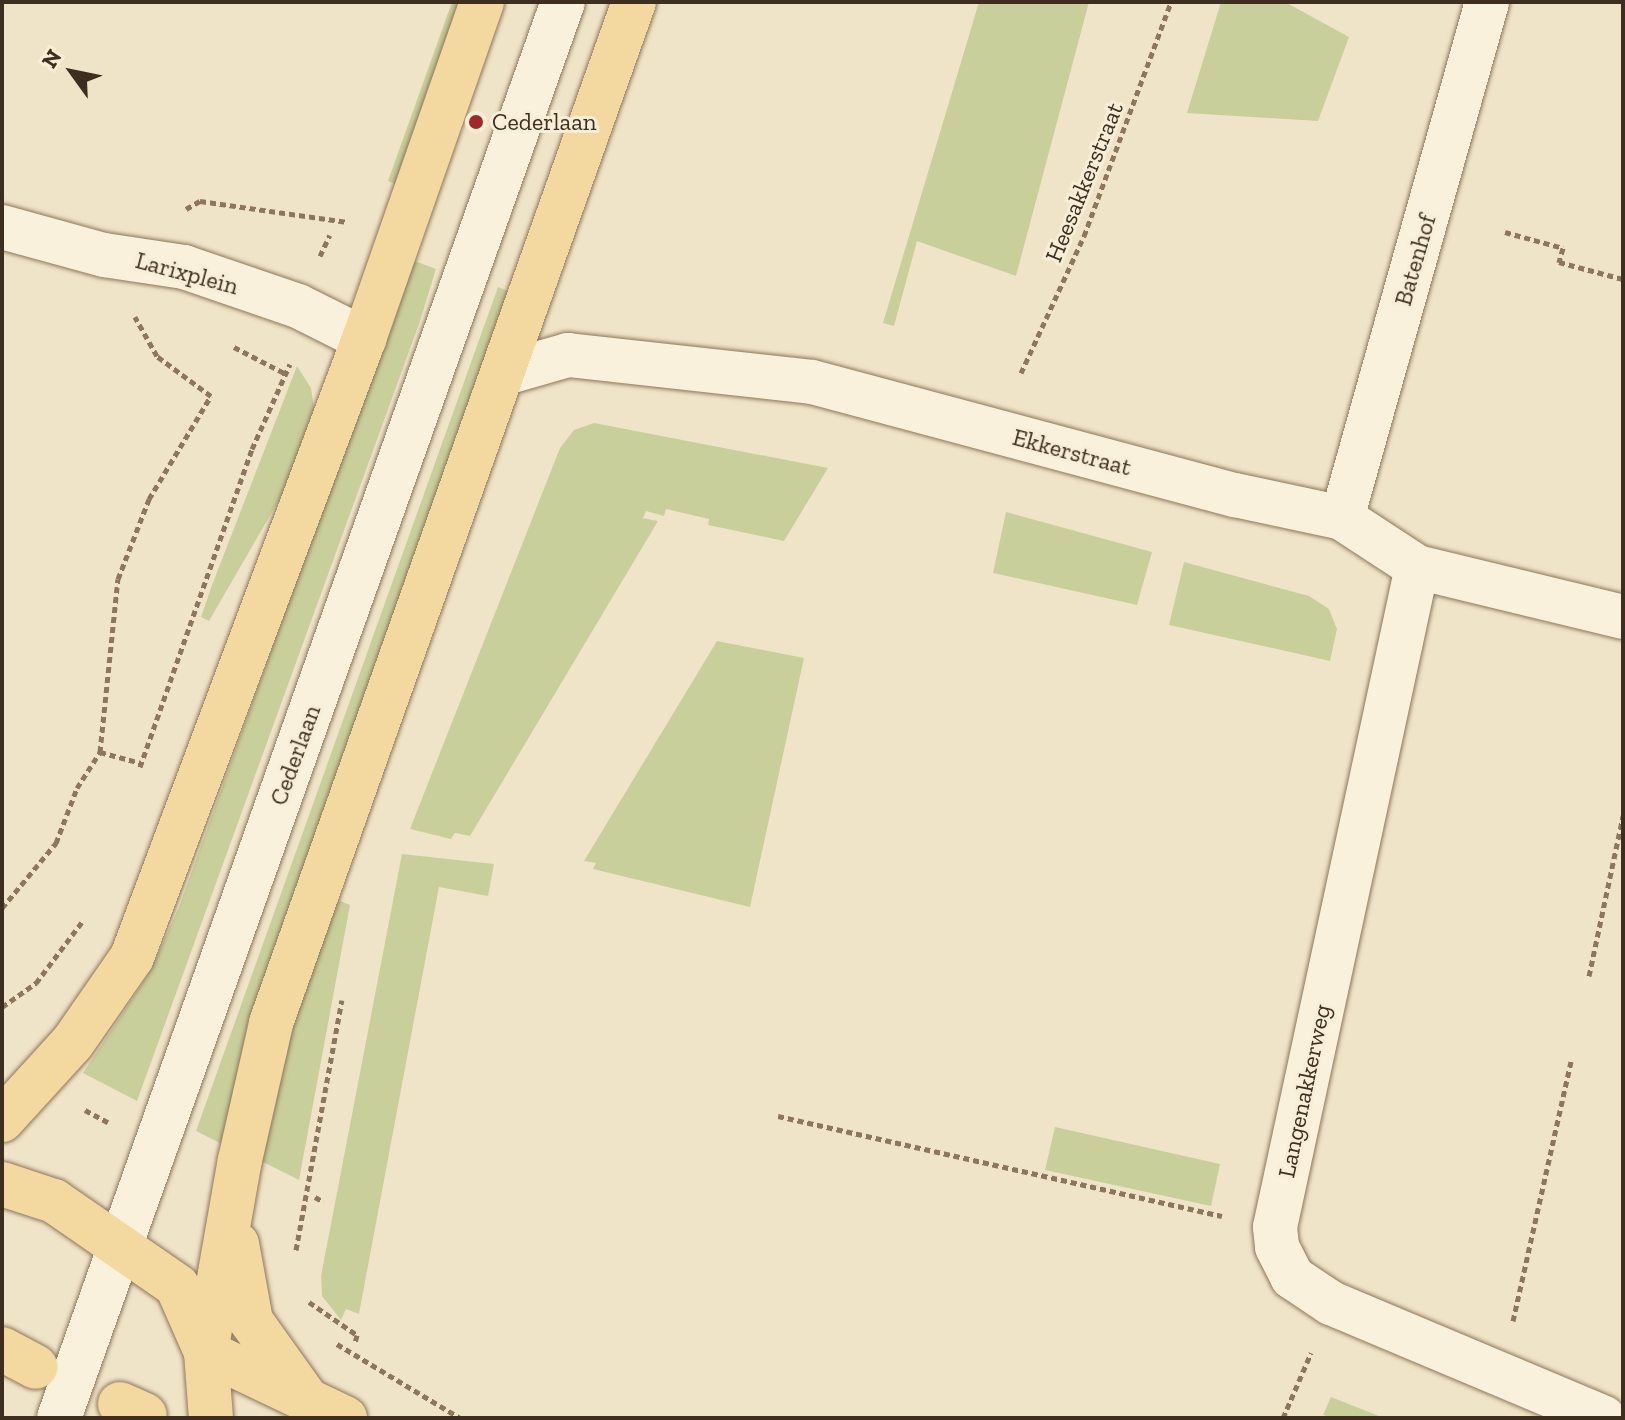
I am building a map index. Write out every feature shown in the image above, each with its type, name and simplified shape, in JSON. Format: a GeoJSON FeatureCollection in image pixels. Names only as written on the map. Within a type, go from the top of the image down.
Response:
{"type":"FeatureCollection","features":[{"type":"Feature","properties":{"kind":"main road"},"geometry":{"type":"LineString","coordinates":[[2,1120],[73,1042],[132,957],[364,339],[482,2]]}},
{"type":"Feature","properties":{"kind":"main road"},"geometry":{"type":"LineString","coordinates":[[211,1418],[206,1352],[235,1185],[271,1023],[505,373],[634,2]]}},
{"type":"Feature","properties":{"kind":"main road"},"geometry":{"type":"LineString","coordinates":[[2,1184],[54,1201],[177,1286],[206,1352],[345,1418]]}},
{"type":"Feature","properties":{"kind":"main road"},"geometry":{"type":"LineString","coordinates":[[235,1185],[238,1262],[251,1321],[306,1398]]}},
{"type":"Feature","properties":{"kind":"street","name":"Cederlaan"},"geometry":{"type":"LineString","coordinates":[[59,1418],[118,1245],[563,2]]}},
{"type":"Feature","properties":{"kind":"street","name":"Batenhof"},"geometry":{"type":"LineString","coordinates":[[1342,518],[1487,2]]}},
{"type":"Feature","properties":{"kind":"street","name":"Larixplein"},"geometry":{"type":"LineString","coordinates":[[2,227],[104,255],[184,267],[298,306],[364,339]]}},
{"type":"Feature","properties":{"kind":"street","name":"Ekkerstraat"},"geometry":{"type":"LineString","coordinates":[[505,373],[568,355],[771,376],[1235,495],[1342,518],[1417,567],[1623,617]]}},
{"type":"Feature","properties":{"kind":"street","name":"Langenakkerweg"},"geometry":{"type":"LineString","coordinates":[[1417,567],[1275,1227],[1277,1247],[1292,1277],[1331,1303],[1604,1418]]}},
{"type":"Feature","properties":{"kind":"path","name":"Heesakkerstraat"},"geometry":{"type":"LineString","coordinates":[[1021,373],[1089,222],[1171,2]]}},
{"type":"Feature","properties":{"kind":"path"},"geometry":{"type":"LineString","coordinates":[[1505,232],[1563,248],[1559,262],[1623,279]]}},
{"type":"Feature","properties":{"kind":"path"},"geometry":{"type":"LineString","coordinates":[[2,908],[56,843],[77,788],[100,752],[118,579],[149,499],[211,396],[157,356],[131,310]]}},
{"type":"Feature","properties":{"kind":"path"},"geometry":{"type":"LineString","coordinates":[[100,752],[141,763],[136,777]]}},
{"type":"Feature","properties":{"kind":"path"},"geometry":{"type":"LineString","coordinates":[[1589,976],[1623,816]]}},
{"type":"Feature","properties":{"kind":"path"},"geometry":{"type":"LineString","coordinates":[[2,1007],[46,972],[89,909]]}},
{"type":"Feature","properties":{"kind":"path"},"geometry":{"type":"LineString","coordinates":[[1512,1330],[1571,1061]]}},
{"type":"Feature","properties":{"kind":"path"},"geometry":{"type":"LineString","coordinates":[[778,1116],[1231,1218]]}},
{"type":"Feature","properties":{"kind":"path"},"geometry":{"type":"LineString","coordinates":[[315,1197],[324,1202]]}},
{"type":"Feature","properties":{"kind":"path"},"geometry":{"type":"LineString","coordinates":[[307,1301],[357,1335],[355,1343]]}},
{"type":"Feature","properties":{"kind":"path"},"geometry":{"type":"LineString","coordinates":[[1283,1418],[1331,1303]]}},
{"type":"Feature","properties":{"kind":"path"},"geometry":{"type":"LineString","coordinates":[[351,1352],[460,1418]]}},
{"type":"Feature","properties":{"kind":"green space"},"geometry":{"type":"Polygon","coordinates":[[[452,2],[469,2],[402,187],[388,181],[452,2]]]}},
{"type":"Feature","properties":{"kind":"green space"},"geometry":{"type":"Polygon","coordinates":[[[979,2],[1089,2],[1016,276],[917,241],[894,326],[883,323],[979,2]]]}},
{"type":"Feature","properties":{"kind":"green space"},"geometry":{"type":"Polygon","coordinates":[[[1221,2],[1285,2],[1349,37],[1318,121],[1187,113],[1221,2]]]}},
{"type":"Feature","properties":{"kind":"green space"},"geometry":{"type":"Polygon","coordinates":[[[412,260],[436,269],[420,321],[137,1101],[83,1073],[150,972],[179,907],[412,260]]]}},
{"type":"Feature","properties":{"kind":"green space"},"geometry":{"type":"Polygon","coordinates":[[[498,287],[516,295],[222,1144],[196,1131],[498,287]]]}},
{"type":"Feature","properties":{"kind":"green space"},"geometry":{"type":"Polygon","coordinates":[[[297,366],[311,388],[315,415],[297,469],[209,621],[201,617],[212,585],[297,366]]]}},
{"type":"Feature","properties":{"kind":"green space"},"geometry":{"type":"Polygon","coordinates":[[[594,423],[828,468],[784,541],[708,525],[709,519],[666,509],[664,516],[646,511],[643,518],[658,521],[470,836],[455,833],[451,839],[410,829],[560,448],[574,430],[594,423]]]}},
{"type":"Feature","properties":{"kind":"green space"},"geometry":{"type":"Polygon","coordinates":[[[1006,512],[1152,552],[1137,605],[993,573],[1006,512]]]}},
{"type":"Feature","properties":{"kind":"green space"},"geometry":{"type":"Polygon","coordinates":[[[1184,562],[1309,596],[1329,609],[1337,629],[1330,661],[1169,625],[1184,562]]]}},
{"type":"Feature","properties":{"kind":"green space"},"geometry":{"type":"Polygon","coordinates":[[[717,641],[804,658],[750,907],[593,869],[596,863],[584,861],[717,641]]]}},
{"type":"Feature","properties":{"kind":"green space"},"geometry":{"type":"Polygon","coordinates":[[[402,854],[494,864],[488,896],[439,887],[359,1314],[346,1309],[341,1320],[322,1296],[321,1276],[402,854]]]}},
{"type":"Feature","properties":{"kind":"green space"},"geometry":{"type":"Polygon","coordinates":[[[333,898],[350,905],[299,1180],[259,1160],[280,1066],[333,898]]]}},
{"type":"Feature","properties":{"kind":"green space"},"geometry":{"type":"Polygon","coordinates":[[[1055,1127],[1220,1164],[1211,1206],[1045,1170],[1055,1127]]]}},
{"type":"Feature","properties":{"kind":"green space"},"geometry":{"type":"Polygon","coordinates":[[[1331,1397],[1384,1418],[1332,1418],[1323,1415],[1331,1397]]]}},
{"type":"Feature","properties":{"kind":"place","name":"Cederlaan"},"geometry":{"type":"Point","coordinates":[476,122]}}]}
